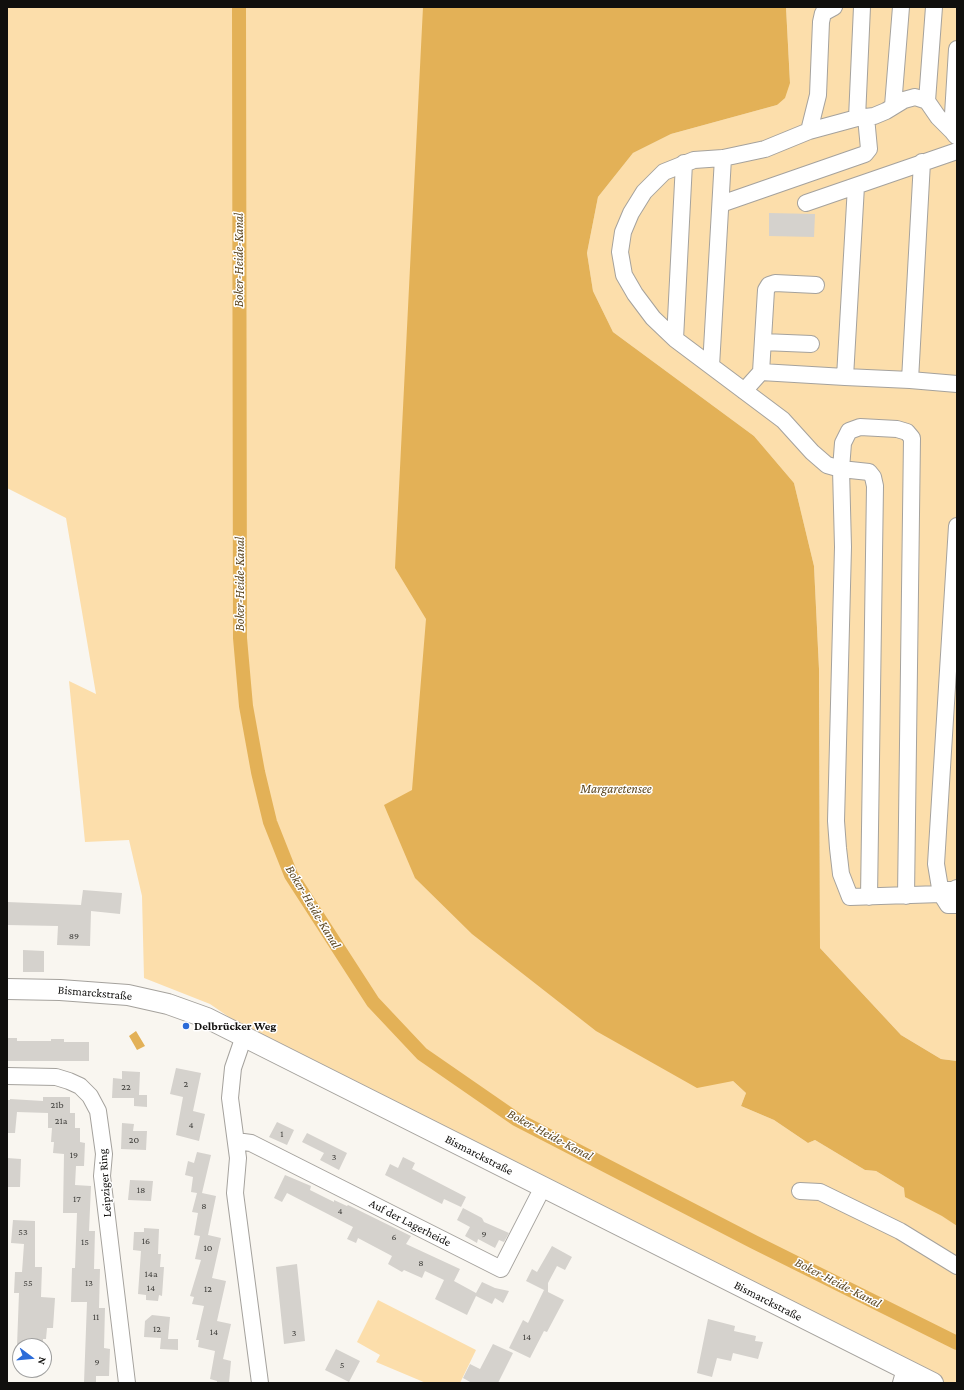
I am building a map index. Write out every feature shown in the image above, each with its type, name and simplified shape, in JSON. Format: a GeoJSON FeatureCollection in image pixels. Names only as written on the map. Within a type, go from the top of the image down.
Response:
{"type":"FeatureCollection","features":[{"type":"Feature","properties":{"kind":"main road","name":"Bismarckstraße"},"geometry":{"type":"LineString","coordinates":[[7,989],[60,990],[128,995],[168,1004],[191,1012],[244,1036],[543,1187],[903,1376],[933,1383]]}},
{"type":"Feature","properties":{"kind":"street"},"geometry":{"type":"LineString","coordinates":[[809,131],[818,95],[821,22],[823,13],[834,7]]}},
{"type":"Feature","properties":{"kind":"street"},"geometry":{"type":"LineString","coordinates":[[721,204],[865,154],[869,148],[861,118],[862,7]]}},
{"type":"Feature","properties":{"kind":"street"},"geometry":{"type":"LineString","coordinates":[[893,106],[901,7]]}},
{"type":"Feature","properties":{"kind":"street"},"geometry":{"type":"LineString","coordinates":[[927,101],[934,7]]}},
{"type":"Feature","properties":{"kind":"street"},"geometry":{"type":"LineString","coordinates":[[954,134],[957,48]]}},
{"type":"Feature","properties":{"kind":"street"},"geometry":{"type":"LineString","coordinates":[[869,897],[875,486],[873,476],[869,472],[841,469],[827,465],[817,457],[783,420],[675,339],[653,318],[635,294],[624,275],[620,252],[624,232],[631,213],[644,192],[664,172],[694,160],[723,158],[765,149],[809,131],[874,116],[904,100],[915,97],[927,101],[938,117],[954,134]]}},
{"type":"Feature","properties":{"kind":"street"},"geometry":{"type":"LineString","coordinates":[[806,203],[957,151]]}},
{"type":"Feature","properties":{"kind":"street"},"geometry":{"type":"LineString","coordinates":[[711,366],[723,158]]}},
{"type":"Feature","properties":{"kind":"street"},"geometry":{"type":"LineString","coordinates":[[910,380],[922,162]]}},
{"type":"Feature","properties":{"kind":"street"},"geometry":{"type":"LineString","coordinates":[[675,339],[684,164]]}},
{"type":"Feature","properties":{"kind":"street"},"geometry":{"type":"LineString","coordinates":[[845,377],[856,186]]}},
{"type":"Feature","properties":{"kind":"street"},"geometry":{"type":"LineString","coordinates":[[744,391],[761,372],[766,290],[769,285],[776,283],[816,285]]}},
{"type":"Feature","properties":{"kind":"street"},"geometry":{"type":"LineString","coordinates":[[763,342],[811,344]]}},
{"type":"Feature","properties":{"kind":"street"},"geometry":{"type":"LineString","coordinates":[[761,372],[957,384]]}},
{"type":"Feature","properties":{"kind":"street"},"geometry":{"type":"LineString","coordinates":[[906,896],[913,460],[912,438],[907,432],[898,429],[860,427],[848,431],[843,443],[841,469],[843,547],[838,727],[838,848],[841,874],[850,897],[906,896],[941,892],[957,888]]}},
{"type":"Feature","properties":{"kind":"street"},"geometry":{"type":"LineString","coordinates":[[957,526],[936,864],[941,892],[948,905],[957,905]]}},
{"type":"Feature","properties":{"kind":"street"},"geometry":{"type":"LineString","coordinates":[[244,1036],[233,1068],[230,1098],[238,1158],[235,1193],[260,1383]]}},
{"type":"Feature","properties":{"kind":"street","name":"Leipziger Ring"},"geometry":{"type":"LineString","coordinates":[[7,1076],[56,1077],[69,1081],[80,1086],[90,1096],[98,1111],[104,1154],[102,1176],[127,1383]]}},
{"type":"Feature","properties":{"kind":"street","name":"Auf der Lagerheide"},"geometry":{"type":"LineString","coordinates":[[236,1141],[251,1143],[502,1269],[543,1187]]}},
{"type":"Feature","properties":{"kind":"street"},"geometry":{"type":"LineString","coordinates":[[800,1191],[820,1192],[900,1231],[957,1266]]}},
{"type":"Feature","properties":{"kind":"shaded area"},"geometry":{"type":"Polygon","coordinates":[[[7,7],[494,7],[733,1081],[746,1093],[741,1106],[774,1120],[808,1143],[815,1140],[865,1170],[876,1171],[904,1188],[957,1226],[957,1383],[946,1383],[255,1035],[210,1004],[144,978],[142,896],[129,840],[85,842],[69,681],[96,694],[66,518],[7,488],[7,7]]]}},
{"type":"Feature","properties":{"kind":"shaded area"},"geometry":{"type":"Polygon","coordinates":[[[786,7],[957,7],[957,1061],[941,1059],[901,1035],[820,948],[819,669],[814,566],[794,483],[754,436],[613,332],[593,291],[587,253],[598,197],[633,153],[671,134],[777,105],[790,82],[786,7]]]}},
{"type":"Feature","properties":{"kind":"shaded area"},"geometry":{"type":"Polygon","coordinates":[[[378,1300],[476,1350],[460,1383],[426,1383],[376,1362],[380,1355],[357,1342],[378,1300]]]}},
{"type":"Feature","properties":{"kind":"water","name":"Margaretensee"},"geometry":{"type":"Polygon","coordinates":[[[423,7],[786,7],[790,83],[785,98],[777,105],[671,134],[633,153],[598,197],[587,253],[593,291],[613,332],[754,436],[794,483],[814,566],[819,669],[820,948],[901,1035],[941,1059],[957,1061],[957,1226],[942,1216],[905,1197],[904,1188],[876,1171],[865,1170],[815,1140],[808,1143],[774,1120],[741,1106],[746,1093],[733,1081],[697,1088],[596,1031],[472,934],[415,878],[384,805],[412,790],[426,619],[395,568],[423,7]]]}},
{"type":"Feature","properties":{"kind":"water"},"geometry":{"type":"Polygon","coordinates":[[[136,1031],[145,1046],[137,1050],[129,1036],[136,1031]]]}},
{"type":"Feature","properties":{"kind":"building"},"geometry":{"type":"Polygon","coordinates":[[[769,213],[815,214],[814,237],[769,236],[769,213]]]}},
{"type":"Feature","properties":{"kind":"building"},"geometry":{"type":"Polygon","coordinates":[[[83,890],[122,893],[120,914],[91,911],[90,946],[57,945],[58,926],[7,925],[7,902],[81,905],[83,890]]]}},
{"type":"Feature","properties":{"kind":"building"},"geometry":{"type":"Polygon","coordinates":[[[23,950],[44,951],[44,972],[23,972],[23,950]]]}},
{"type":"Feature","properties":{"kind":"building"},"geometry":{"type":"Polygon","coordinates":[[[7,1038],[17,1038],[17,1041],[51,1041],[51,1039],[64,1039],[64,1042],[89,1042],[89,1061],[7,1061],[7,1038]]]}},
{"type":"Feature","properties":{"kind":"building"},"geometry":{"type":"Polygon","coordinates":[[[176,1068],[201,1073],[193,1111],[205,1114],[199,1141],[176,1135],[183,1097],[170,1094],[176,1068]]]}},
{"type":"Feature","properties":{"kind":"building"},"geometry":{"type":"Polygon","coordinates":[[[122,1071],[140,1072],[139,1095],[147,1095],[147,1107],[134,1106],[134,1098],[112,1098],[113,1078],[122,1079],[122,1071]]]}},
{"type":"Feature","properties":{"kind":"building"},"geometry":{"type":"Polygon","coordinates":[[[43,1097],[70,1097],[70,1113],[75,1113],[75,1128],[80,1128],[80,1142],[85,1143],[84,1166],[76,1166],[75,1185],[91,1186],[89,1231],[95,1231],[94,1269],[100,1269],[99,1308],[105,1308],[104,1348],[110,1349],[109,1376],[96,1376],[96,1383],[84,1383],[87,1302],[71,1302],[72,1268],[75,1268],[77,1213],[63,1213],[64,1154],[53,1153],[54,1142],[51,1142],[52,1128],[48,1128],[48,1113],[17,1112],[15,1133],[7,1133],[7,1100],[43,1101],[43,1097]]]}},
{"type":"Feature","properties":{"kind":"building"},"geometry":{"type":"Polygon","coordinates":[[[277,1122],[294,1130],[287,1145],[269,1137],[277,1122]]]}},
{"type":"Feature","properties":{"kind":"building"},"geometry":{"type":"Polygon","coordinates":[[[122,1123],[134,1124],[133,1131],[147,1131],[146,1150],[121,1149],[122,1123]]]}},
{"type":"Feature","properties":{"kind":"building"},"geometry":{"type":"Polygon","coordinates":[[[307,1133],[347,1153],[339,1170],[320,1160],[324,1153],[302,1142],[307,1133]]]}},
{"type":"Feature","properties":{"kind":"building"},"geometry":{"type":"Polygon","coordinates":[[[197,1152],[211,1155],[202,1193],[216,1196],[208,1235],[221,1238],[212,1278],[226,1281],[217,1321],[231,1324],[223,1359],[231,1361],[229,1383],[217,1383],[217,1381],[210,1379],[215,1351],[198,1347],[199,1340],[196,1340],[204,1306],[192,1304],[194,1297],[190,1296],[201,1260],[195,1259],[200,1236],[194,1235],[198,1213],[192,1212],[197,1193],[191,1192],[193,1177],[185,1175],[188,1161],[194,1163],[197,1152]]]}},
{"type":"Feature","properties":{"kind":"building"},"geometry":{"type":"Polygon","coordinates":[[[403,1157],[415,1163],[412,1169],[466,1197],[461,1207],[444,1199],[442,1204],[385,1175],[390,1164],[398,1168],[403,1157]]]}},
{"type":"Feature","properties":{"kind":"building"},"geometry":{"type":"Polygon","coordinates":[[[7,1158],[21,1159],[20,1187],[7,1187],[7,1158]]]}},
{"type":"Feature","properties":{"kind":"building"},"geometry":{"type":"Polygon","coordinates":[[[285,1175],[311,1186],[310,1190],[334,1202],[334,1200],[347,1206],[348,1205],[411,1236],[406,1244],[460,1269],[454,1281],[476,1293],[482,1282],[495,1288],[509,1291],[503,1303],[495,1298],[492,1304],[476,1296],[467,1315],[435,1299],[444,1280],[425,1271],[422,1278],[404,1270],[402,1272],[388,1264],[392,1256],[358,1238],[356,1243],[347,1239],[353,1227],[287,1193],[282,1202],[274,1198],[285,1175]]]}},
{"type":"Feature","properties":{"kind":"building"},"geometry":{"type":"Polygon","coordinates":[[[130,1180],[153,1181],[151,1201],[128,1200],[130,1180]]]}},
{"type":"Feature","properties":{"kind":"building"},"geometry":{"type":"Polygon","coordinates":[[[463,1208],[482,1218],[484,1222],[509,1233],[504,1242],[499,1240],[495,1248],[478,1239],[477,1243],[465,1236],[470,1227],[457,1220],[463,1208]]]}},
{"type":"Feature","properties":{"kind":"building"},"geometry":{"type":"Polygon","coordinates":[[[13,1220],[35,1221],[35,1267],[42,1267],[41,1297],[55,1298],[53,1328],[47,1328],[46,1338],[17,1338],[19,1293],[14,1293],[15,1272],[22,1272],[24,1244],[11,1243],[13,1220]]]}},
{"type":"Feature","properties":{"kind":"building"},"geometry":{"type":"Polygon","coordinates":[[[144,1228],[159,1229],[158,1254],[161,1254],[160,1267],[164,1267],[162,1296],[159,1295],[158,1301],[146,1300],[146,1295],[138,1294],[141,1251],[133,1250],[134,1232],[144,1232],[144,1228]]]}},
{"type":"Feature","properties":{"kind":"building"},"geometry":{"type":"Polygon","coordinates":[[[552,1246],[572,1257],[565,1270],[557,1266],[548,1283],[548,1292],[526,1281],[532,1269],[537,1272],[552,1246]]]}},
{"type":"Feature","properties":{"kind":"building"},"geometry":{"type":"Polygon","coordinates":[[[297,1264],[305,1341],[284,1344],[276,1267],[297,1264]]]}},
{"type":"Feature","properties":{"kind":"building"},"geometry":{"type":"Polygon","coordinates":[[[544,1290],[564,1300],[547,1332],[544,1331],[530,1358],[509,1348],[523,1320],[528,1323],[544,1290]]]}},
{"type":"Feature","properties":{"kind":"building"},"geometry":{"type":"Polygon","coordinates":[[[152,1315],[170,1317],[168,1339],[178,1339],[178,1350],[160,1349],[161,1338],[144,1337],[145,1321],[152,1315]]]}},
{"type":"Feature","properties":{"kind":"building"},"geometry":{"type":"Polygon","coordinates":[[[708,1319],[735,1326],[734,1331],[756,1336],[755,1341],[763,1342],[758,1359],[733,1353],[731,1361],[717,1358],[712,1377],[697,1373],[708,1319]]]}},
{"type":"Feature","properties":{"kind":"building"},"geometry":{"type":"Polygon","coordinates":[[[493,1344],[513,1353],[498,1383],[472,1383],[463,1378],[470,1364],[480,1369],[493,1344]]]}},
{"type":"Feature","properties":{"kind":"building"},"geometry":{"type":"Polygon","coordinates":[[[336,1349],[360,1361],[349,1382],[325,1370],[336,1349]]]}},
{"type":"Feature","properties":{"kind":"waterway","name":"Boker-Heide-Kanal"},"geometry":{"type":"LineString","coordinates":[[239,7],[240,638],[246,706],[258,772],[270,822],[291,875],[373,1002],[422,1054],[516,1119],[754,1242],[957,1343]]}},
{"type":"Feature","properties":{"kind":"place","name":"Delbrücker Weg"},"geometry":{"type":"Point","coordinates":[186,1026]}}]}
